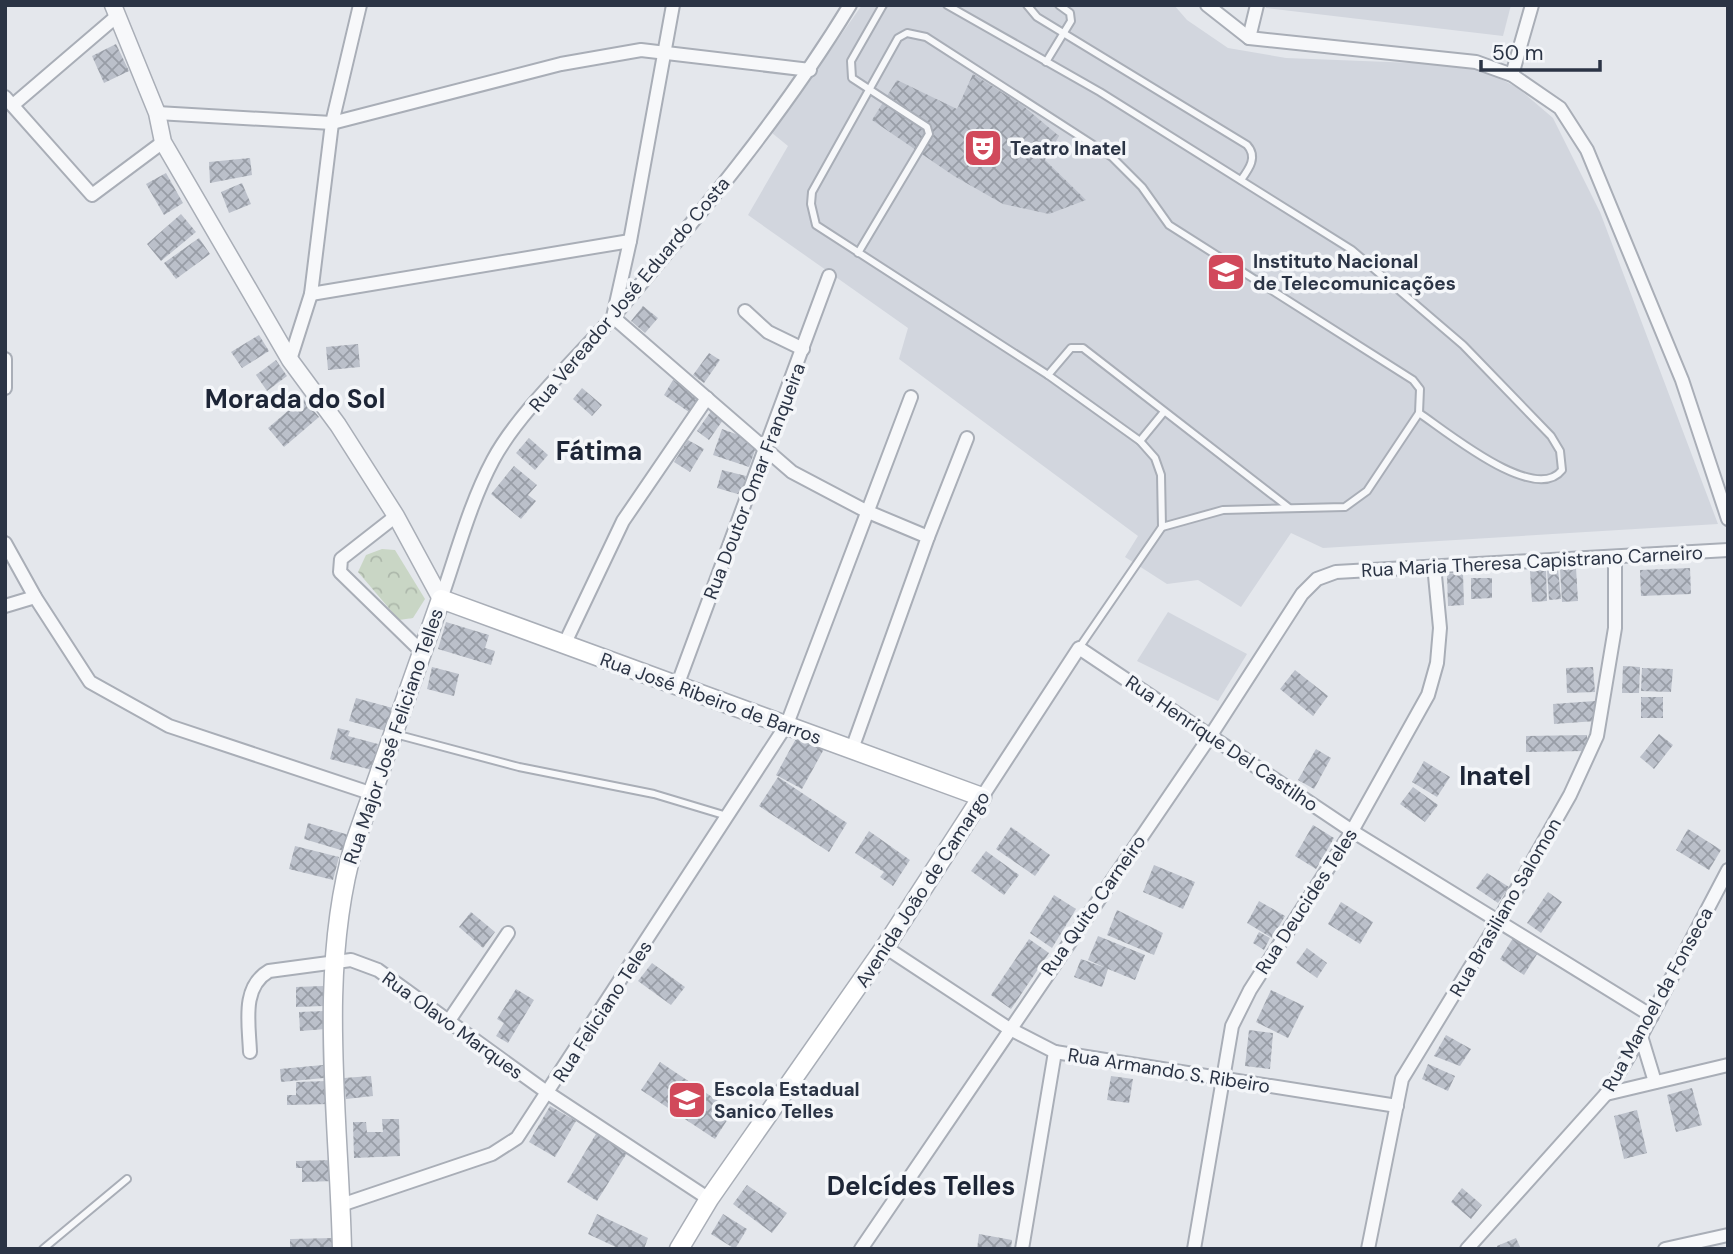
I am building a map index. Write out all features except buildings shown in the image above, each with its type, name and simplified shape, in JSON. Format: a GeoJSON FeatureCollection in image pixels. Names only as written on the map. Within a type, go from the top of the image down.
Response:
{"type":"FeatureCollection","features":[{"type":"Feature","properties":{"kind":"main road","name":"Rua José Ribeiro de Barros"},"geometry":{"type":"LineString","coordinates":[[440,599],[982,797]]}},
{"type":"Feature","properties":{"kind":"main road","name":"Rua Major José Feliciano Telles"},"geometry":{"type":"LineString","coordinates":[[342,1249],[332,965],[347,868],[440,599]]}},
{"type":"Feature","properties":{"kind":"main road","name":"Avenida João de Camargo"},"geometry":{"type":"LineString","coordinates":[[679,1249],[709,1199],[885,947],[982,797]]}},
{"type":"Feature","properties":{"kind":"street"},"geometry":{"type":"LineString","coordinates":[[290,359],[311,294],[332,123],[360,5]]}},
{"type":"Feature","properties":{"kind":"street"},"geometry":{"type":"LineString","coordinates":[[673,5],[630,241],[613,317],[792,472],[866,511],[928,537]]}},
{"type":"Feature","properties":{"kind":"street","name":"Rua Vereador José Eduardo Costa"},"geometry":{"type":"LineString","coordinates":[[440,599],[493,460],[506,439],[613,317],[760,138],[810,70],[850,5]]}},
{"type":"Feature","properties":{"kind":"street"},"geometry":{"type":"LineString","coordinates":[[1208,5],[1249,38],[1450,58],[1513,75],[1560,108],[1587,150],[1682,380],[1728,519]]}},
{"type":"Feature","properties":{"kind":"street"},"geometry":{"type":"LineString","coordinates":[[1249,38],[1257,5]]}},
{"type":"Feature","properties":{"kind":"street"},"geometry":{"type":"LineString","coordinates":[[1513,75],[1532,5]]}},
{"type":"Feature","properties":{"kind":"street"},"geometry":{"type":"LineString","coordinates":[[163,142],[92,195],[9,101],[115,11],[157,113],[163,142],[290,359],[338,425],[396,516],[440,599]]}},
{"type":"Feature","properties":{"kind":"street"},"geometry":{"type":"LineString","coordinates":[[157,113],[332,123],[561,64],[642,50],[810,70]]}},
{"type":"Feature","properties":{"kind":"street"},"geometry":{"type":"LineString","coordinates":[[311,294],[630,241]]}},
{"type":"Feature","properties":{"kind":"street","name":"Rua Doutor Omar Franqueira"},"geometry":{"type":"LineString","coordinates":[[677,686],[829,276]]}},
{"type":"Feature","properties":{"kind":"street"},"geometry":{"type":"LineString","coordinates":[[744,311],[768,332],[803,349]]}},
{"type":"Feature","properties":{"kind":"street"},"geometry":{"type":"LineString","coordinates":[[5,359],[5,388]]}},
{"type":"Feature","properties":{"kind":"street","name":"Rua Feliciano Teles"},"geometry":{"type":"LineString","coordinates":[[341,1205],[492,1154],[517,1139],[729,817],[787,724],[911,397]]}},
{"type":"Feature","properties":{"kind":"street"},"geometry":{"type":"LineString","coordinates":[[564,645],[623,521],[707,398]]}},
{"type":"Feature","properties":{"kind":"street"},"geometry":{"type":"LineString","coordinates":[[852,749],[928,537],[967,438]]}},
{"type":"Feature","properties":{"kind":"street"},"geometry":{"type":"LineString","coordinates":[[396,516],[341,559],[340,572],[422,652]]}},
{"type":"Feature","properties":{"kind":"street"},"geometry":{"type":"LineString","coordinates":[[5,543],[35,597],[90,682],[169,726],[373,794]]}},
{"type":"Feature","properties":{"kind":"street","name":"Rua Maria Theresa Capistrano Carneiro"},"geometry":{"type":"LineString","coordinates":[[1336,572],[1434,565],[1615,559],[1728,550]]}},
{"type":"Feature","properties":{"kind":"street","name":"Rua Brasiliano Salomon"},"geometry":{"type":"LineString","coordinates":[[1368,1249],[1402,1079],[1499,922],[1570,795],[1597,736],[1615,628],[1615,559]]}},
{"type":"Feature","properties":{"kind":"street","name":"Rua Deucides Teles"},"geometry":{"type":"LineString","coordinates":[[1194,1249],[1232,1026],[1250,990],[1352,831],[1428,695],[1437,663],[1440,628],[1434,565]]}},
{"type":"Feature","properties":{"kind":"street","name":"Rua Quito Carneiro"},"geometry":{"type":"LineString","coordinates":[[860,1249],[1008,1028],[1211,734],[1301,594],[1317,579],[1336,572]]}},
{"type":"Feature","properties":{"kind":"street"},"geometry":{"type":"LineString","coordinates":[[5,606],[35,597]]}},
{"type":"Feature","properties":{"kind":"street","name":"Rua Henrique Del Castilho"},"geometry":{"type":"LineString","coordinates":[[1079,648],[1352,831],[1652,1016]]}},
{"type":"Feature","properties":{"kind":"street","name":"Avenida João de Camargo"},"geometry":{"type":"LineString","coordinates":[[982,797],[1079,648]]}},
{"type":"Feature","properties":{"kind":"street","name":"Rua Manoel da Fonseca"},"geometry":{"type":"LineString","coordinates":[[1467,1249],[1606,1094],[1652,1016],[1728,870]]}},
{"type":"Feature","properties":{"kind":"street"},"geometry":{"type":"LineString","coordinates":[[448,1022],[508,933]]}},
{"type":"Feature","properties":{"kind":"street","name":"Rua Armando S. Ribeiro"},"geometry":{"type":"LineString","coordinates":[[885,947],[1008,1028],[1055,1052],[1397,1106]]}},
{"type":"Feature","properties":{"kind":"street","name":"Rua Olavo Marques"},"geometry":{"type":"LineString","coordinates":[[250,1052],[249,998],[257,978],[269,971],[332,965],[351,960],[377,970],[548,1093],[709,1199]]}},
{"type":"Feature","properties":{"kind":"street"},"geometry":{"type":"LineString","coordinates":[[1641,1036],[1655,1082]]}},
{"type":"Feature","properties":{"kind":"street"},"geometry":{"type":"LineString","coordinates":[[1022,1249],[1055,1052]]}},
{"type":"Feature","properties":{"kind":"street"},"geometry":{"type":"LineString","coordinates":[[1606,1094],[1728,1065]]}},
{"type":"Feature","properties":{"kind":"street"},"geometry":{"type":"LineString","coordinates":[[1665,1249],[1728,1235]]}},
{"type":"Feature","properties":{"kind":"lane"},"geometry":{"type":"LineString","coordinates":[[858,253],[929,134],[927,127],[852,78],[851,61],[883,5]]}},
{"type":"Feature","properties":{"kind":"lane"},"geometry":{"type":"LineString","coordinates":[[947,5],[1046,62],[1352,250],[1423,308],[1551,436],[1560,451],[1562,470],[1557,477],[1545,480],[1519,477],[1419,413]]}},
{"type":"Feature","properties":{"kind":"lane"},"geometry":{"type":"LineString","coordinates":[[1027,5],[1031,13],[1247,145],[1252,161],[1241,180]]}},
{"type":"Feature","properties":{"kind":"lane"},"geometry":{"type":"LineString","coordinates":[[1046,62],[1072,16],[1059,5]]}},
{"type":"Feature","properties":{"kind":"lane"},"geometry":{"type":"LineString","coordinates":[[906,33],[926,37],[1112,157],[1142,187],[1168,225],[1413,380],[1420,389],[1419,413],[1367,491],[1357,500],[1330,510],[1288,507],[1223,510],[1162,527],[1161,475],[1155,458],[1140,440],[1048,375],[816,225],[811,204],[812,192],[869,91],[898,38],[906,33]]}},
{"type":"Feature","properties":{"kind":"lane"},"geometry":{"type":"LineString","coordinates":[[1048,375],[1071,348],[1083,348],[1163,413],[1288,507]]}},
{"type":"Feature","properties":{"kind":"lane"},"geometry":{"type":"LineString","coordinates":[[1140,440],[1163,413]]}},
{"type":"Feature","properties":{"kind":"lane","name":"Avenida João de Camargo"},"geometry":{"type":"LineString","coordinates":[[1079,648],[1162,527]]}},
{"type":"Feature","properties":{"kind":"lane"},"geometry":{"type":"LineString","coordinates":[[393,733],[519,767],[654,794],[729,817]]}},
{"type":"Feature","properties":{"kind":"lane"},"geometry":{"type":"LineString","coordinates":[[43,1249],[127,1179]]}},
{"type":"Feature","properties":{"kind":"shaded area","name":"Instituto Nacional de Telecomunicações"},"geometry":{"type":"Polygon","coordinates":[[[862,5],[1174,5],[1187,20],[1228,48],[1286,58],[1465,65],[1518,88],[1553,118],[1600,212],[1718,524],[1323,548],[1291,533],[1241,607],[1198,580],[1167,584],[1125,557],[1138,536],[899,359],[908,328],[748,215],[788,146],[772,133],[862,5]]]}},
{"type":"Feature","properties":{"kind":"shaded area"},"geometry":{"type":"Polygon","coordinates":[[[1266,5],[1511,5],[1503,36],[1266,8],[1266,5]]]}},
{"type":"Feature","properties":{"kind":"shaded area"},"geometry":{"type":"Polygon","coordinates":[[[1168,612],[1247,654],[1218,701],[1137,661],[1168,612]]]}},
{"type":"Feature","properties":{"kind":"green space"},"geometry":{"type":"Polygon","coordinates":[[[382,549],[395,550],[425,599],[413,618],[399,620],[358,572],[366,555],[382,549]]]}},
{"type":"Feature","properties":{"kind":"place","name":"Teatro Inatel"},"geometry":{"type":"Point","coordinates":[983,148]}},
{"type":"Feature","properties":{"kind":"place","name":"Instituto Nacional de Telecomunicações"},"geometry":{"type":"Point","coordinates":[1226,272]}},
{"type":"Feature","properties":{"kind":"place","name":"Escola Estadual Sanico Telles"},"geometry":{"type":"Point","coordinates":[687,1100]}},
{"type":"Feature","properties":{"kind":"district","name":"Morada do Sol"},"geometry":{"type":"Point","coordinates":[295,399]}},
{"type":"Feature","properties":{"kind":"district","name":"Fátima"},"geometry":{"type":"Point","coordinates":[599,451]}},
{"type":"Feature","properties":{"kind":"district","name":"Inatel"},"geometry":{"type":"Point","coordinates":[1495,776]}},
{"type":"Feature","properties":{"kind":"district","name":"Delcídes Telles"},"geometry":{"type":"Point","coordinates":[921,1186]}}]}
